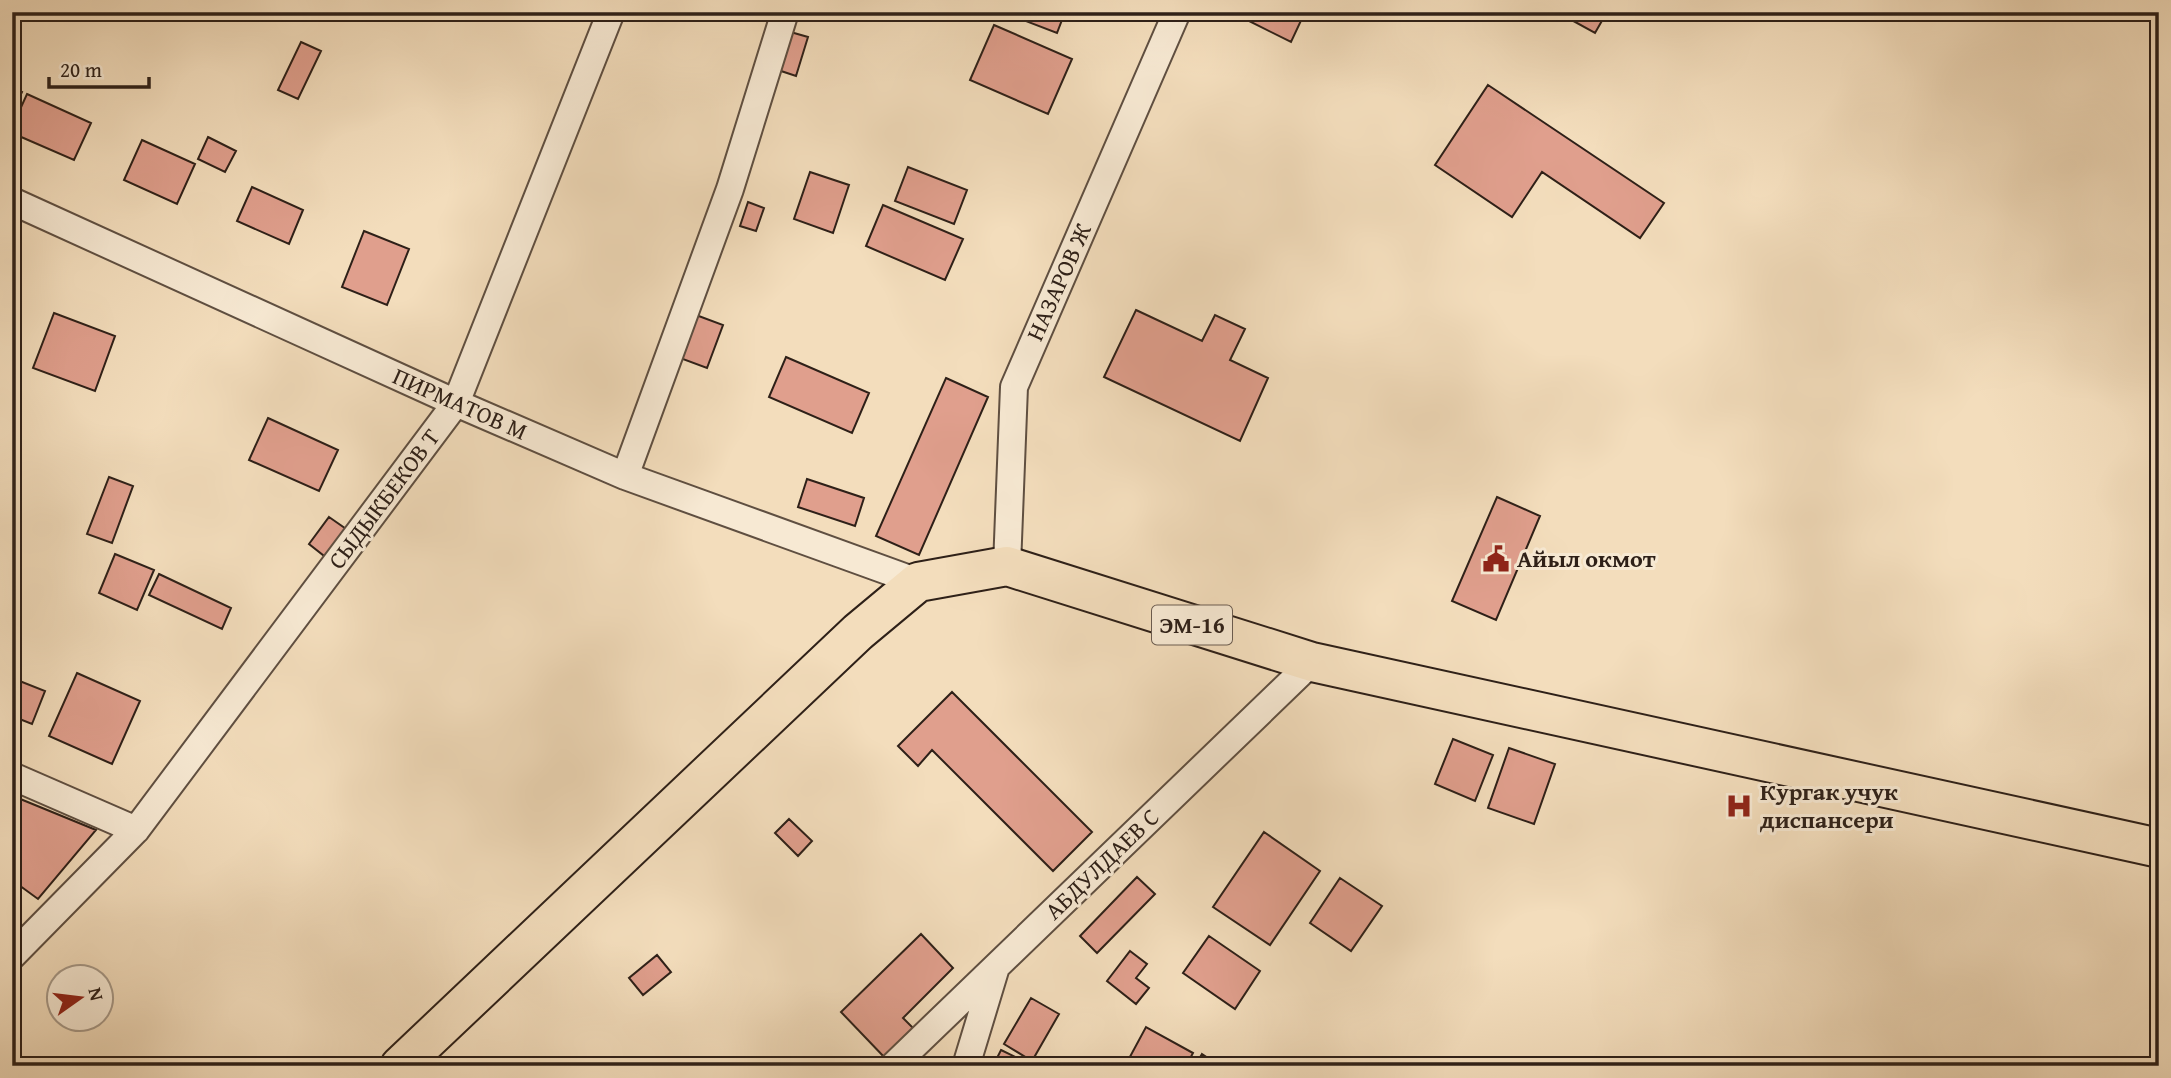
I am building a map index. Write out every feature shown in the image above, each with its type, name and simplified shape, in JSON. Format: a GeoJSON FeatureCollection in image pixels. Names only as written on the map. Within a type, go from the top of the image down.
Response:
{"type":"FeatureCollection","features":[{"type":"Feature","properties":{"kind":"highway","name":"ЭМ-16"},"geometry":{"type":"LineString","coordinates":[[400,1066],[858,632],[918,582],[1007,566],[1312,662],[2159,848]]}},
{"type":"Feature","properties":{"kind":"street","name":"СЫДЫКБЕКОВ Т"},"geometry":{"type":"LineString","coordinates":[[12,956],[136,830],[456,403],[611,12]]}},
{"type":"Feature","properties":{"kind":"street"},"geometry":{"type":"LineString","coordinates":[[625,476],[730,189],[785,12]]}},
{"type":"Feature","properties":{"kind":"street","name":"НАЗАРОВ Ж"},"geometry":{"type":"LineString","coordinates":[[1007,566],[1013,387],[1177,12]]}},
{"type":"Feature","properties":{"kind":"street","name":"ПИРМАТОВ М"},"geometry":{"type":"LineString","coordinates":[[12,201],[456,403],[625,476],[918,582]]}},
{"type":"Feature","properties":{"kind":"street","name":"АБДУЛДАЕВ С"},"geometry":{"type":"LineString","coordinates":[[892,1066],[1312,662]]}},
{"type":"Feature","properties":{"kind":"street"},"geometry":{"type":"LineString","coordinates":[[12,776],[136,830]]}},
{"type":"Feature","properties":{"kind":"street"},"geometry":{"type":"LineString","coordinates":[[967,1066],[996,966]]}},
{"type":"Feature","properties":{"kind":"building"},"geometry":{"type":"Polygon","coordinates":[[[1011,12],[1065,12],[1057,33],[1010,15],[1011,12]]]}},
{"type":"Feature","properties":{"kind":"building"},"geometry":{"type":"Polygon","coordinates":[[[1248,12],[1305,12],[1291,42],[1245,19],[1248,12]]]}},
{"type":"Feature","properties":{"kind":"building"},"geometry":{"type":"Polygon","coordinates":[[[1557,12],[1607,12],[1595,33],[1557,12]]]}},
{"type":"Feature","properties":{"kind":"building"},"geometry":{"type":"Polygon","coordinates":[[[994,25],[1072,59],[1048,114],[970,80],[994,25]]]}},
{"type":"Feature","properties":{"kind":"building"},"geometry":{"type":"Polygon","coordinates":[[[787,31],[808,37],[796,76],[775,69],[787,31]]]}},
{"type":"Feature","properties":{"kind":"building"},"geometry":{"type":"Polygon","coordinates":[[[301,42],[321,51],[298,99],[278,90],[301,42]]]}},
{"type":"Feature","properties":{"kind":"building"},"geometry":{"type":"Polygon","coordinates":[[[1488,85],[1664,203],[1640,238],[1542,172],[1512,217],[1435,165],[1488,85]]]}},
{"type":"Feature","properties":{"kind":"building"},"geometry":{"type":"Polygon","coordinates":[[[12,87],[22,92],[12,113],[12,87]]]}},
{"type":"Feature","properties":{"kind":"building"},"geometry":{"type":"Polygon","coordinates":[[[27,94],[91,123],[74,160],[12,133],[12,127],[27,94]]]}},
{"type":"Feature","properties":{"kind":"building"},"geometry":{"type":"Polygon","coordinates":[[[208,137],[236,151],[225,172],[198,159],[208,137]]]}},
{"type":"Feature","properties":{"kind":"building"},"geometry":{"type":"Polygon","coordinates":[[[142,140],[195,164],[177,204],[124,180],[142,140]]]}},
{"type":"Feature","properties":{"kind":"building"},"geometry":{"type":"Polygon","coordinates":[[[908,167],[967,190],[954,224],[895,201],[908,167]]]}},
{"type":"Feature","properties":{"kind":"building"},"geometry":{"type":"Polygon","coordinates":[[[810,172],[849,185],[833,233],[794,219],[810,172]]]}},
{"type":"Feature","properties":{"kind":"building"},"geometry":{"type":"Polygon","coordinates":[[[252,187],[303,210],[289,244],[237,221],[252,187]]]}},
{"type":"Feature","properties":{"kind":"building"},"geometry":{"type":"Polygon","coordinates":[[[748,202],[764,208],[756,231],[740,226],[748,202]]]}},
{"type":"Feature","properties":{"kind":"building"},"geometry":{"type":"Polygon","coordinates":[[[883,205],[963,239],[945,280],[866,246],[883,205]]]}},
{"type":"Feature","properties":{"kind":"building"},"geometry":{"type":"Polygon","coordinates":[[[364,231],[409,249],[387,305],[342,287],[364,231]]]}},
{"type":"Feature","properties":{"kind":"building"},"geometry":{"type":"Polygon","coordinates":[[[1136,310],[1202,341],[1215,315],[1245,329],[1230,360],[1268,378],[1240,441],[1104,377],[1136,310]]]}},
{"type":"Feature","properties":{"kind":"building"},"geometry":{"type":"Polygon","coordinates":[[[54,313],[115,336],[95,391],[33,368],[54,313]]]}},
{"type":"Feature","properties":{"kind":"building"},"geometry":{"type":"Polygon","coordinates":[[[696,315],[723,325],[707,368],[680,358],[696,315]]]}},
{"type":"Feature","properties":{"kind":"building"},"geometry":{"type":"Polygon","coordinates":[[[786,357],[869,393],[852,433],[769,397],[786,357]]]}},
{"type":"Feature","properties":{"kind":"building"},"geometry":{"type":"Polygon","coordinates":[[[946,378],[988,397],[919,555],[876,536],[946,378]]]}},
{"type":"Feature","properties":{"kind":"building"},"geometry":{"type":"Polygon","coordinates":[[[268,418],[338,450],[319,491],[249,460],[268,418]]]}},
{"type":"Feature","properties":{"kind":"building"},"geometry":{"type":"Polygon","coordinates":[[[109,477],[133,486],[112,543],[87,534],[109,477]]]}},
{"type":"Feature","properties":{"kind":"building"},"geometry":{"type":"Polygon","coordinates":[[[807,479],[864,498],[855,526],[798,507],[807,479]]]}},
{"type":"Feature","properties":{"kind":"building","name":"Айыл окмот"},"geometry":{"type":"Polygon","coordinates":[[[1497,497],[1540,516],[1496,620],[1452,601],[1497,497]]]}},
{"type":"Feature","properties":{"kind":"building"},"geometry":{"type":"Polygon","coordinates":[[[329,517],[349,531],[328,559],[309,544],[329,517]]]}},
{"type":"Feature","properties":{"kind":"building"},"geometry":{"type":"Polygon","coordinates":[[[115,554],[154,570],[137,610],[99,593],[115,554]]]}},
{"type":"Feature","properties":{"kind":"building"},"geometry":{"type":"Polygon","coordinates":[[[159,574],[231,608],[222,629],[149,595],[159,574]]]}},
{"type":"Feature","properties":{"kind":"building"},"geometry":{"type":"Polygon","coordinates":[[[77,673],[140,701],[112,764],[49,736],[77,673]]]}},
{"type":"Feature","properties":{"kind":"building"},"geometry":{"type":"Polygon","coordinates":[[[12,678],[45,691],[32,724],[12,716],[12,678]]]}},
{"type":"Feature","properties":{"kind":"building"},"geometry":{"type":"Polygon","coordinates":[[[952,692],[1092,832],[1053,871],[932,750],[918,766],[898,746],[952,692]]]}},
{"type":"Feature","properties":{"kind":"building"},"geometry":{"type":"Polygon","coordinates":[[[1453,739],[1493,755],[1475,801],[1435,784],[1453,739]]]}},
{"type":"Feature","properties":{"kind":"building"},"geometry":{"type":"Polygon","coordinates":[[[1509,748],[1555,764],[1534,824],[1488,808],[1509,748]]]}},
{"type":"Feature","properties":{"kind":"building"},"geometry":{"type":"Polygon","coordinates":[[[13,796],[96,830],[38,899],[12,880],[13,796]]]}},
{"type":"Feature","properties":{"kind":"building"},"geometry":{"type":"Polygon","coordinates":[[[789,819],[812,841],[798,856],[775,833],[789,819]]]}},
{"type":"Feature","properties":{"kind":"building"},"geometry":{"type":"Polygon","coordinates":[[[1264,832],[1320,871],[1270,945],[1213,907],[1264,832]]]}},
{"type":"Feature","properties":{"kind":"building"},"geometry":{"type":"Polygon","coordinates":[[[1137,877],[1155,894],[1097,953],[1080,936],[1137,877]]]}},
{"type":"Feature","properties":{"kind":"building"},"geometry":{"type":"Polygon","coordinates":[[[1340,878],[1382,906],[1351,951],[1310,923],[1340,878]]]}},
{"type":"Feature","properties":{"kind":"building"},"geometry":{"type":"Polygon","coordinates":[[[921,934],[953,968],[903,1018],[917,1032],[887,1060],[841,1012],[921,934]]]}},
{"type":"Feature","properties":{"kind":"building"},"geometry":{"type":"Polygon","coordinates":[[[1209,936],[1260,971],[1235,1009],[1183,973],[1209,936]]]}},
{"type":"Feature","properties":{"kind":"building"},"geometry":{"type":"Polygon","coordinates":[[[1130,951],[1147,964],[1136,978],[1149,988],[1136,1004],[1107,981],[1130,951]]]}},
{"type":"Feature","properties":{"kind":"building"},"geometry":{"type":"Polygon","coordinates":[[[657,955],[671,972],[643,995],[629,978],[657,955]]]}},
{"type":"Feature","properties":{"kind":"building"},"geometry":{"type":"Polygon","coordinates":[[[1031,998],[1059,1014],[1032,1061],[1004,1044],[1031,998]]]}},
{"type":"Feature","properties":{"kind":"building"},"geometry":{"type":"Polygon","coordinates":[[[1146,1027],[1193,1053],[1186,1066],[1125,1066],[1146,1027]]]}},
{"type":"Feature","properties":{"kind":"building"},"geometry":{"type":"Polygon","coordinates":[[[1001,1050],[1034,1066],[993,1066],[1001,1050]]]}},
{"type":"Feature","properties":{"kind":"building"},"geometry":{"type":"Polygon","coordinates":[[[1202,1054],[1220,1066],[1195,1066],[1202,1054]]]}},
{"type":"Feature","properties":{"kind":"place","name":"Айыл окмот"},"geometry":{"type":"Point","coordinates":[1496,559]}},
{"type":"Feature","properties":{"kind":"place","name":"Кургак учук диспансери"},"geometry":{"type":"Point","coordinates":[1739,806]}}]}
